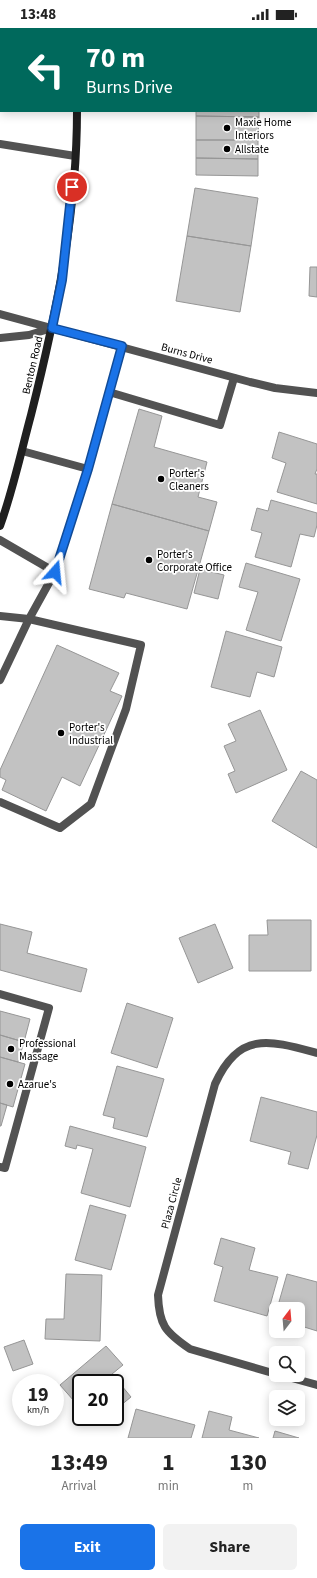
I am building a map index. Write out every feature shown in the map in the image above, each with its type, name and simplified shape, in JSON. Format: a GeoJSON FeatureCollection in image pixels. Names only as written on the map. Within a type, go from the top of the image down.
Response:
{"type":"FeatureCollection","features":[{"type":"Feature","properties":{"kind":"main road","name":"Benton Road"},"geometry":{"type":"LineString","coordinates":[[0,526],[22,451],[62,280],[70,218],[77,139],[77,112]]}},
{"type":"Feature","properties":{"kind":"street"},"geometry":{"type":"LineString","coordinates":[[0,144],[75,156]]}},
{"type":"Feature","properties":{"kind":"street","name":"Burns Drive"},"geometry":{"type":"LineString","coordinates":[[0,314],[122,346],[234,378],[275,388],[317,393]]}},
{"type":"Feature","properties":{"kind":"street"},"geometry":{"type":"LineString","coordinates":[[0,338],[29,335],[52,328]]}},
{"type":"Feature","properties":{"kind":"street"},"geometry":{"type":"LineString","coordinates":[[0,680],[29,618],[55,572],[88,469],[122,346]]}},
{"type":"Feature","properties":{"kind":"street"},"geometry":{"type":"LineString","coordinates":[[109,392],[220,425],[234,378]]}},
{"type":"Feature","properties":{"kind":"street"},"geometry":{"type":"LineString","coordinates":[[22,451],[88,469]]}},
{"type":"Feature","properties":{"kind":"street"},"geometry":{"type":"LineString","coordinates":[[0,540],[55,572]]}},
{"type":"Feature","properties":{"kind":"street"},"geometry":{"type":"LineString","coordinates":[[0,616],[29,618],[141,645],[126,709],[91,804],[60,828],[0,802]]}},
{"type":"Feature","properties":{"kind":"street"},"geometry":{"type":"LineString","coordinates":[[0,994],[49,1008],[5,1168],[0,1167]]}},
{"type":"Feature","properties":{"kind":"street","name":"Plaza Circle"},"geometry":{"type":"LineString","coordinates":[[269,1372],[190,1349],[167,1330],[161,1321],[158,1295],[215,1084],[228,1060],[242,1049],[265,1042],[285,1044],[317,1053]]}},
{"type":"Feature","properties":{"kind":"street"},"geometry":{"type":"LineString","coordinates":[[305,1382],[317,1385]]}},
{"type":"Feature","properties":{"kind":"building"},"geometry":{"type":"Polygon","coordinates":[[[196,112],[259,112],[259,117],[196,116],[196,112]]]}},
{"type":"Feature","properties":{"kind":"building","name":"Maxie Home Interiors"},"geometry":{"type":"Polygon","coordinates":[[[196,116],[259,117],[258,140],[196,140],[196,116]]]}},
{"type":"Feature","properties":{"kind":"building","name":"Allstate"},"geometry":{"type":"Polygon","coordinates":[[[196,140],[258,140],[258,159],[196,158],[196,140]]]}},
{"type":"Feature","properties":{"kind":"building"},"geometry":{"type":"Polygon","coordinates":[[[196,158],[258,159],[258,176],[196,175],[196,158]]]}},
{"type":"Feature","properties":{"kind":"building"},"geometry":{"type":"Polygon","coordinates":[[[195,188],[258,198],[251,246],[187,236],[195,188]]]}},
{"type":"Feature","properties":{"kind":"building"},"geometry":{"type":"Polygon","coordinates":[[[187,236],[251,246],[240,312],[176,301],[187,236]]]}},
{"type":"Feature","properties":{"kind":"building"},"geometry":{"type":"Polygon","coordinates":[[[310,267],[317,267],[317,297],[309,296],[310,267]]]}},
{"type":"Feature","properties":{"kind":"building","name":"Porter's Cleaners"},"geometry":{"type":"Polygon","coordinates":[[[139,409],[162,416],[154,447],[207,462],[198,497],[217,502],[209,531],[112,504],[139,409]]]}},
{"type":"Feature","properties":{"kind":"building"},"geometry":{"type":"Polygon","coordinates":[[[279,432],[317,444],[317,469],[315,474],[317,474],[317,504],[277,492],[286,463],[272,458],[279,432]]]}},
{"type":"Feature","properties":{"kind":"building"},"geometry":{"type":"Polygon","coordinates":[[[271,500],[317,513],[317,525],[314,537],[300,534],[291,567],[255,557],[262,533],[251,530],[257,508],[268,511],[271,500]]]}},
{"type":"Feature","properties":{"kind":"building","name":"Porter's Corporate Office"},"geometry":{"type":"Polygon","coordinates":[[[112,504],[209,531],[187,609],[126,593],[124,598],[89,589],[112,504]]]}},
{"type":"Feature","properties":{"kind":"building"},"geometry":{"type":"Polygon","coordinates":[[[246,563],[300,579],[281,641],[246,630],[258,592],[239,587],[246,563]]]}},
{"type":"Feature","properties":{"kind":"building"},"geometry":{"type":"Polygon","coordinates":[[[200,569],[224,575],[218,599],[194,593],[200,569]]]}},
{"type":"Feature","properties":{"kind":"building"},"geometry":{"type":"Polygon","coordinates":[[[226,631],[282,647],[274,677],[257,672],[250,697],[211,687],[226,631]]]}},
{"type":"Feature","properties":{"kind":"building","name":"Porter's Industrial"},"geometry":{"type":"Polygon","coordinates":[[[57,645],[119,673],[110,691],[122,696],[80,786],[62,777],[46,811],[2,790],[6,780],[0,777],[0,770],[57,645]]]}},
{"type":"Feature","properties":{"kind":"building"},"geometry":{"type":"Polygon","coordinates":[[[260,710],[287,770],[236,793],[228,774],[235,771],[224,746],[236,741],[228,724],[260,710]]]}},
{"type":"Feature","properties":{"kind":"building"},"geometry":{"type":"Polygon","coordinates":[[[301,771],[317,780],[317,848],[272,821],[301,771]]]}},
{"type":"Feature","properties":{"kind":"building"},"geometry":{"type":"Polygon","coordinates":[[[267,920],[311,920],[311,971],[249,971],[249,935],[268,935],[267,920]]]}},
{"type":"Feature","properties":{"kind":"building"},"geometry":{"type":"Polygon","coordinates":[[[0,924],[32,932],[27,953],[87,969],[81,992],[0,970],[0,924]]]}},
{"type":"Feature","properties":{"kind":"building"},"geometry":{"type":"Polygon","coordinates":[[[215,924],[233,968],[198,983],[179,938],[215,924]]]}},
{"type":"Feature","properties":{"kind":"building"},"geometry":{"type":"Polygon","coordinates":[[[127,1003],[173,1018],[157,1068],[111,1053],[127,1003]]]}},
{"type":"Feature","properties":{"kind":"building"},"geometry":{"type":"Polygon","coordinates":[[[0,1011],[30,1019],[24,1042],[0,1035],[0,1011]]]}},
{"type":"Feature","properties":{"kind":"building","name":"Professional Massage"},"geometry":{"type":"Polygon","coordinates":[[[0,1035],[24,1042],[18,1062],[0,1057],[0,1035]]]}},
{"type":"Feature","properties":{"kind":"building","name":"Azarue's"},"geometry":{"type":"Polygon","coordinates":[[[0,1057],[25,1064],[13,1107],[0,1103],[0,1057]]]}},
{"type":"Feature","properties":{"kind":"building"},"geometry":{"type":"Polygon","coordinates":[[[117,1066],[164,1079],[147,1137],[113,1128],[115,1118],[103,1115],[117,1066]]]}},
{"type":"Feature","properties":{"kind":"building"},"geometry":{"type":"Polygon","coordinates":[[[261,1097],[317,1112],[317,1135],[308,1169],[288,1164],[291,1152],[250,1141],[261,1097]]]}},
{"type":"Feature","properties":{"kind":"building"},"geometry":{"type":"Polygon","coordinates":[[[0,1103],[7,1105],[1,1126],[0,1126],[0,1103]]]}},
{"type":"Feature","properties":{"kind":"building"},"geometry":{"type":"Polygon","coordinates":[[[70,1126],[146,1147],[130,1207],[81,1193],[93,1149],[77,1145],[76,1149],[65,1146],[70,1126]]]}},
{"type":"Feature","properties":{"kind":"building"},"geometry":{"type":"Polygon","coordinates":[[[90,1205],[126,1215],[111,1270],[75,1260],[90,1205]]]}},
{"type":"Feature","properties":{"kind":"building"},"geometry":{"type":"Polygon","coordinates":[[[221,1238],[255,1248],[249,1270],[278,1277],[271,1302],[269,1302],[267,1316],[214,1301],[223,1267],[214,1264],[221,1238]]]}},
{"type":"Feature","properties":{"kind":"building"},"geometry":{"type":"Polygon","coordinates":[[[66,1274],[102,1275],[100,1341],[45,1339],[46,1319],[64,1319],[66,1274]]]}},
{"type":"Feature","properties":{"kind":"building"},"geometry":{"type":"Polygon","coordinates":[[[287,1274],[317,1282],[317,1331],[305,1327],[305,1302],[279,1302],[287,1274]]]}},
{"type":"Feature","properties":{"kind":"building"},"geometry":{"type":"Polygon","coordinates":[[[24,1340],[33,1364],[13,1371],[4,1347],[24,1340]]]}},
{"type":"Feature","properties":{"kind":"building"},"geometry":{"type":"Polygon","coordinates":[[[106,1346],[123,1365],[112,1374],[73,1374],[106,1346]]]}},
{"type":"Feature","properties":{"kind":"building"},"geometry":{"type":"Polygon","coordinates":[[[72,1375],[72,1399],[64,1390],[64,1382],[72,1375]]]}},
{"type":"Feature","properties":{"kind":"building"},"geometry":{"type":"Polygon","coordinates":[[[124,1389],[131,1397],[124,1403],[124,1389]]]}},
{"type":"Feature","properties":{"kind":"building"},"geometry":{"type":"Polygon","coordinates":[[[136,1409],[195,1425],[191,1438],[128,1438],[136,1409]]]}},
{"type":"Feature","properties":{"kind":"building"},"geometry":{"type":"Polygon","coordinates":[[[209,1411],[232,1417],[229,1430],[259,1438],[202,1438],[209,1411]]]}},
{"type":"Feature","properties":{"kind":"building"},"geometry":{"type":"Polygon","coordinates":[[[275,1431],[299,1438],[273,1438],[275,1431]]]}},
{"type":"Feature","properties":{"kind":"place","name":"Maxie Home Interiors"},"geometry":{"type":"Point","coordinates":[227,128]}},
{"type":"Feature","properties":{"kind":"place","name":"Allstate"},"geometry":{"type":"Point","coordinates":[227,149]}},
{"type":"Feature","properties":{"kind":"place","name":"Porter's Cleaners"},"geometry":{"type":"Point","coordinates":[161,479]}},
{"type":"Feature","properties":{"kind":"place","name":"Porter's Corporate Office"},"geometry":{"type":"Point","coordinates":[149,560]}},
{"type":"Feature","properties":{"kind":"place","name":"Porter's Industrial"},"geometry":{"type":"Point","coordinates":[61,733]}},
{"type":"Feature","properties":{"kind":"place","name":"Professional Massage"},"geometry":{"type":"Point","coordinates":[11,1049]}},
{"type":"Feature","properties":{"kind":"place","name":"Azarue's"},"geometry":{"type":"Point","coordinates":[10,1084]}},
{"type":"Feature","properties":{"kind":"route"},"geometry":{"type":"LineString","coordinates":[[55,572],[88,469],[122,346],[52,328],[62,280],[70,218],[72,187]]}}]}
